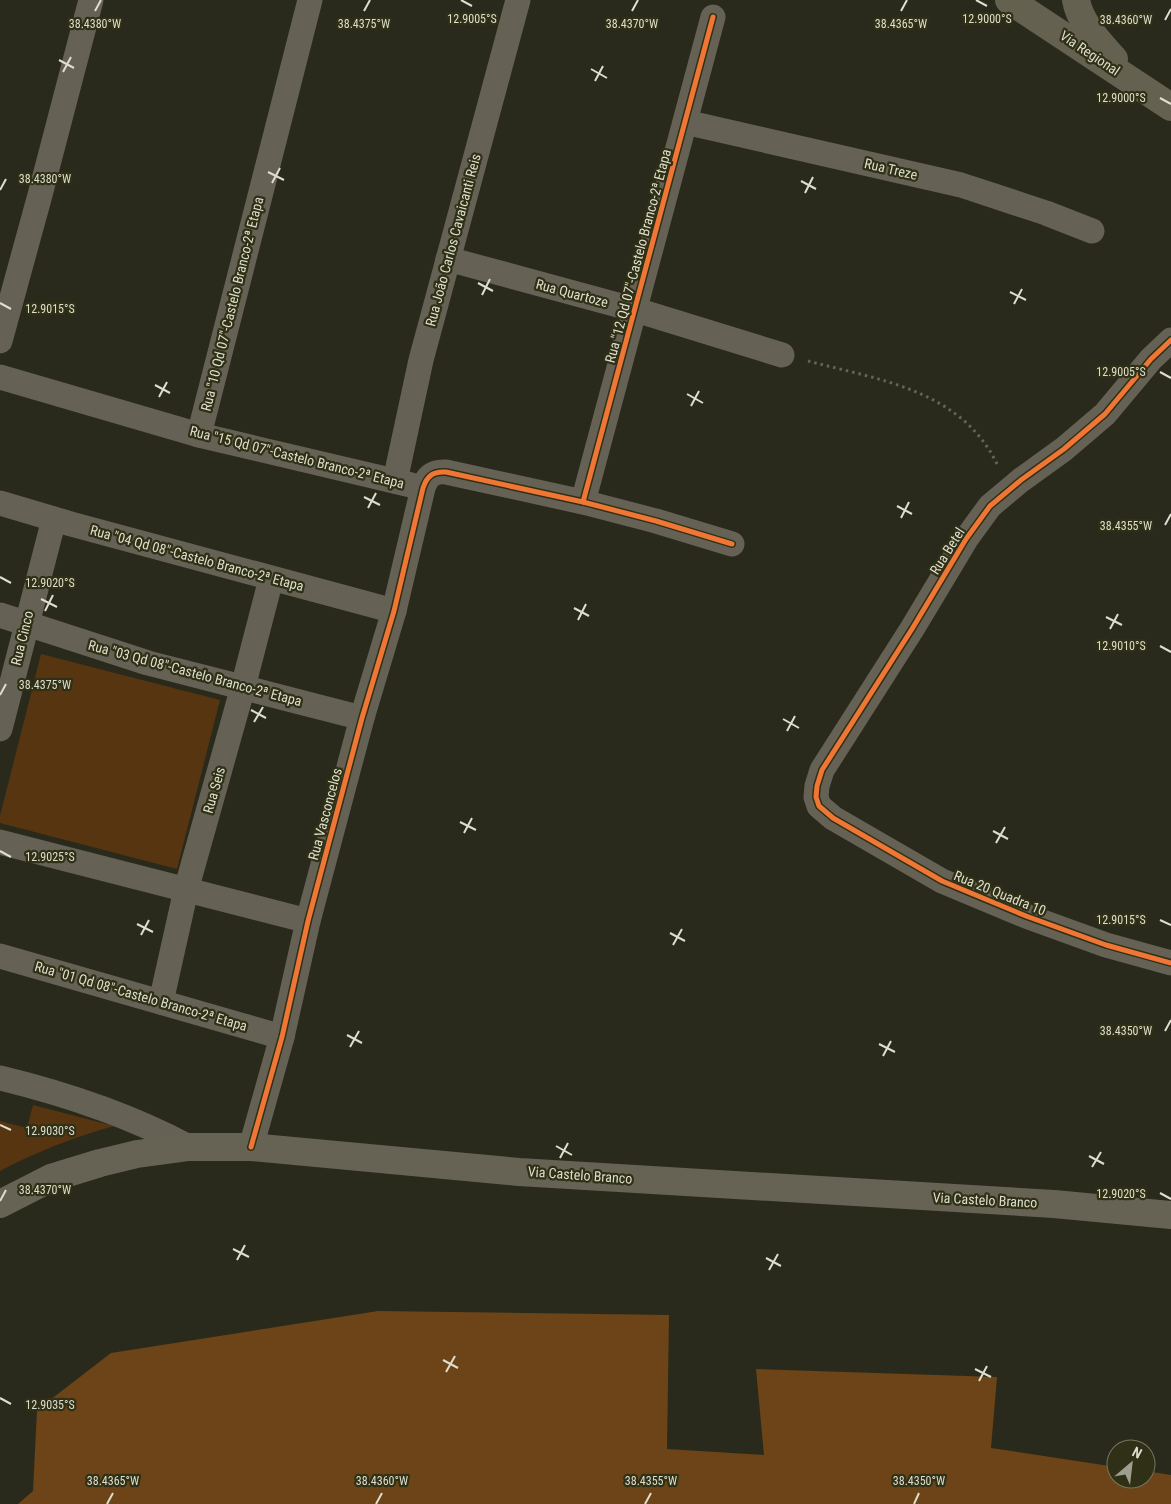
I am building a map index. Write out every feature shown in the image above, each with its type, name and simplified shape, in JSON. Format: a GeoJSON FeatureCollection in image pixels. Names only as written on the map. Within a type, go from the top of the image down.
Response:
{"type":"FeatureCollection","features":[{"type":"Feature","properties":{"kind":"main road","name":"Via Regional"},"geometry":{"type":"LineString","coordinates":[[1009,0],[1171,107]]}},
{"type":"Feature","properties":{"kind":"main road"},"geometry":{"type":"LineString","coordinates":[[1076,0],[1077,7],[1092,34],[1135,84]]}},
{"type":"Feature","properties":{"kind":"main road","name":"Via Castelo Branco"},"geometry":{"type":"LineString","coordinates":[[0,1204],[50,1178],[100,1162],[137,1154],[189,1147],[252,1147],[519,1172],[1054,1204],[1171,1215]]}},
{"type":"Feature","properties":{"kind":"street"},"geometry":{"type":"LineString","coordinates":[[0,340],[91,0]]}},
{"type":"Feature","properties":{"kind":"street","name":"Rua \"10 Qd 07\"-Castelo Branco-2ª Etapa"},"geometry":{"type":"LineString","coordinates":[[199,434],[310,0]]}},
{"type":"Feature","properties":{"kind":"street","name":"Rua João Carlos Cavaicanti Reis"},"geometry":{"type":"LineString","coordinates":[[394,481],[421,360],[518,0]]}},
{"type":"Feature","properties":{"kind":"street","name":"Rua \"12 Qd 07\"-Castelo Branco-2ª Etapa"},"geometry":{"type":"LineString","coordinates":[[583,502],[636,310],[713,16]]}},
{"type":"Feature","properties":{"kind":"street","name":"Rua Treze"},"geometry":{"type":"LineString","coordinates":[[686,122],[961,185],[1046,213],[1092,231]]}},
{"type":"Feature","properties":{"kind":"street","name":"Rua Quartoze"},"geometry":{"type":"LineString","coordinates":[[448,259],[636,310],[782,355]]}},
{"type":"Feature","properties":{"kind":"street","name":"Rua Betel"},"geometry":{"type":"LineString","coordinates":[[832,818],[819,806],[816,797],[822,770],[912,629],[966,539],[990,506],[1064,449],[1105,414],[1151,359],[1171,340]]}},
{"type":"Feature","properties":{"kind":"street","name":"Rua \"15 Qd 07\"-Castelo Branco-2ª Etapa"},"geometry":{"type":"LineString","coordinates":[[0,377],[199,434],[423,488],[429,476],[439,471],[583,502],[656,521],[732,544]]}},
{"type":"Feature","properties":{"kind":"street","name":"Rua Vasconcelos"},"geometry":{"type":"LineString","coordinates":[[252,1147],[282,1037],[308,921],[362,718],[394,611],[423,488]]}},
{"type":"Feature","properties":{"kind":"street","name":"Rua \"04 Qd 08\"-Castelo Branco-2ª Etapa"},"geometry":{"type":"LineString","coordinates":[[0,503],[271,579],[394,611]]}},
{"type":"Feature","properties":{"kind":"street","name":"Rua Cinco"},"geometry":{"type":"LineString","coordinates":[[0,729],[54,519]]}},
{"type":"Feature","properties":{"kind":"street","name":"Rua Seis"},"geometry":{"type":"LineString","coordinates":[[161,1002],[186,890],[271,579]]}},
{"type":"Feature","properties":{"kind":"street","name":"Rua \"03 Qd 08\"-Castelo Branco-2ª Etapa"},"geometry":{"type":"LineString","coordinates":[[0,615],[148,662],[362,718]]}},
{"type":"Feature","properties":{"kind":"street","name":"Rua 20 Quadra 10"},"geometry":{"type":"LineString","coordinates":[[832,818],[942,882],[1026,916],[1106,945],[1171,963]]}},
{"type":"Feature","properties":{"kind":"street"},"geometry":{"type":"LineString","coordinates":[[0,842],[308,921]]}},
{"type":"Feature","properties":{"kind":"street","name":"Rua \"01 Qd 08\"-Castelo Branco-2ª Etapa"},"geometry":{"type":"LineString","coordinates":[[0,956],[282,1037]]}},
{"type":"Feature","properties":{"kind":"street"},"geometry":{"type":"LineString","coordinates":[[0,1078],[92,1103],[137,1121],[189,1147]]}},
{"type":"Feature","properties":{"kind":"path"},"geometry":{"type":"LineString","coordinates":[[782,355],[878,379],[930,396],[954,411],[976,432],[990,450],[1010,489]]}},
{"type":"Feature","properties":{"kind":"shaded area"},"geometry":{"type":"Polygon","coordinates":[[[41,654],[220,700],[177,869],[0,823],[0,816],[41,654]]]}},
{"type":"Feature","properties":{"kind":"shaded area"},"geometry":{"type":"Polygon","coordinates":[[[33,1105],[114,1126],[84,1135],[28,1157],[0,1171],[0,1121],[27,1128],[33,1105]]]}},
{"type":"Feature","properties":{"kind":"shaded area"},"geometry":{"type":"Polygon","coordinates":[[[378,1311],[669,1315],[667,1449],[764,1455],[756,1369],[997,1377],[991,1448],[1106,1465],[1106,1489],[1156,1489],[1156,1473],[1171,1475],[1171,1504],[18,1504],[33,1491],[37,1410],[111,1353],[378,1311]]]}},
{"type":"Feature","properties":{"kind":"cycle path"},"geometry":{"type":"LineString","coordinates":[[583,502],[713,17]]}},
{"type":"Feature","properties":{"kind":"cycle path"},"geometry":{"type":"LineString","coordinates":[[1171,340],[1151,359],[1105,414],[1064,449],[1021,480],[990,506],[966,539],[912,629],[822,770],[816,797],[819,806],[833,818],[942,881],[1026,916],[1106,945],[1171,963]]}},
{"type":"Feature","properties":{"kind":"cycle path"},"geometry":{"type":"LineString","coordinates":[[251,1147],[282,1037],[308,921],[362,718],[394,611],[426,480],[434,473],[446,472],[583,502],[656,521],[732,544]]}}]}
